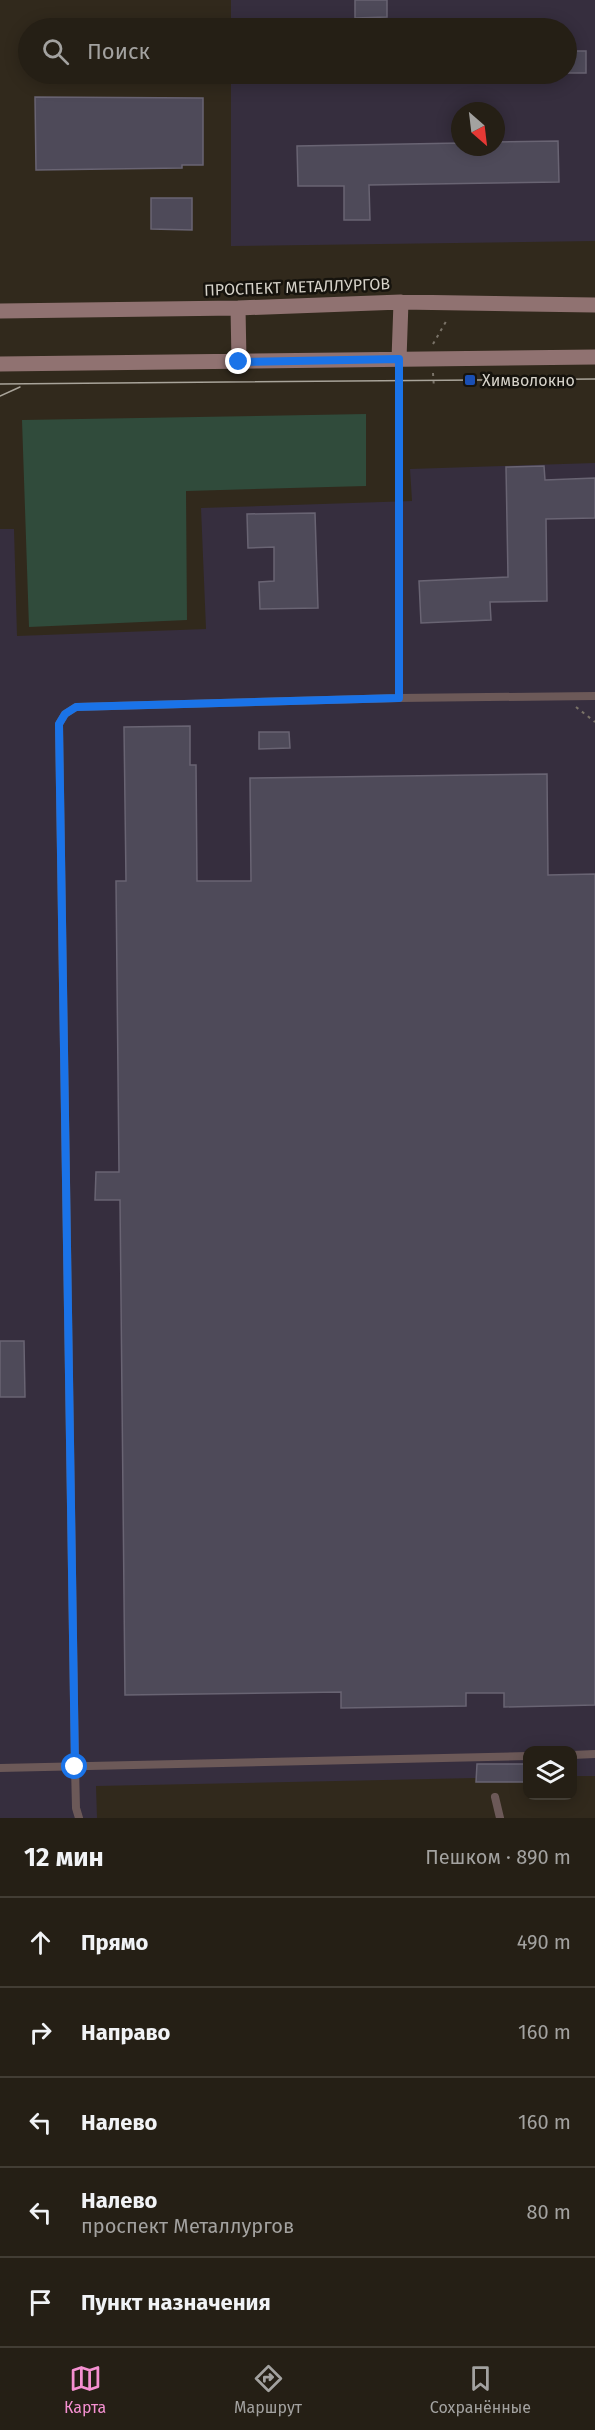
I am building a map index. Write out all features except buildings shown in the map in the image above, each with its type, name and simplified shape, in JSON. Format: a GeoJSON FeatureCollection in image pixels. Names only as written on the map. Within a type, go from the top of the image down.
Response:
{"type":"FeatureCollection","features":[{"type":"Feature","properties":{"kind":"street","name":"ПРОСПЕКТ МЕТАЛЛУРГОВ"},"geometry":{"type":"LineString","coordinates":[[0,311],[238,308],[400,302],[595,305]]}},
{"type":"Feature","properties":{"kind":"street"},"geometry":{"type":"LineString","coordinates":[[399,359],[400,302]]}},
{"type":"Feature","properties":{"kind":"street"},"geometry":{"type":"LineString","coordinates":[[238,308],[239,362]]}},
{"type":"Feature","properties":{"kind":"street"},"geometry":{"type":"LineString","coordinates":[[0,364],[595,357]]}},
{"type":"Feature","properties":{"kind":"lane"},"geometry":{"type":"LineString","coordinates":[[399,359],[399,698]]}},
{"type":"Feature","properties":{"kind":"lane"},"geometry":{"type":"LineString","coordinates":[[79,1818],[76,1808],[75,1767],[59,724],[65,714],[76,707],[399,698],[595,696]]}},
{"type":"Feature","properties":{"kind":"lane"},"geometry":{"type":"LineString","coordinates":[[577,1755],[595,1754]]}},
{"type":"Feature","properties":{"kind":"lane"},"geometry":{"type":"LineString","coordinates":[[0,1768],[523,1756]]}},
{"type":"Feature","properties":{"kind":"lane"},"geometry":{"type":"LineString","coordinates":[[495,1797],[500,1818]]}},
{"type":"Feature","properties":{"kind":"path"},"geometry":{"type":"LineString","coordinates":[[432,347],[452,310]]}},
{"type":"Feature","properties":{"kind":"path"},"geometry":{"type":"LineString","coordinates":[[433,370],[434,388]]}},
{"type":"Feature","properties":{"kind":"path"},"geometry":{"type":"LineString","coordinates":[[561,696],[595,722]]}},
{"type":"Feature","properties":{"kind":"shaded area"},"geometry":{"type":"Polygon","coordinates":[[[231,0],[595,0],[595,241],[231,246],[231,84],[577,84],[577,18],[231,18],[231,0]]]}},
{"type":"Feature","properties":{"kind":"shaded area"},"geometry":{"type":"Polygon","coordinates":[[[595,463],[595,1776],[577,1776],[577,1746],[523,1746],[523,1777],[96,1786],[97,1818],[0,1818],[0,529],[14,529],[17,636],[206,629],[201,508],[412,501],[410,469],[595,463]]]}},
{"type":"Feature","properties":{"kind":"green space"},"geometry":{"type":"Polygon","coordinates":[[[366,414],[366,486],[186,491],[187,620],[29,627],[22,420],[366,414]]]}},
{"type":"Feature","properties":{"kind":"tram line"},"geometry":{"type":"LineString","coordinates":[[0,384],[595,379]]}},
{"type":"Feature","properties":{"kind":"tram line"},"geometry":{"type":"LineString","coordinates":[[0,396],[20,387]]}},
{"type":"Feature","properties":{"kind":"place","name":"Химволокно"},"geometry":{"type":"Point","coordinates":[470,380]}},
{"type":"Feature","properties":{"kind":"route"},"geometry":{"type":"LineString","coordinates":[[75,1767],[59,724],[65,714],[76,707],[399,698],[399,359],[239,362]]}}]}
